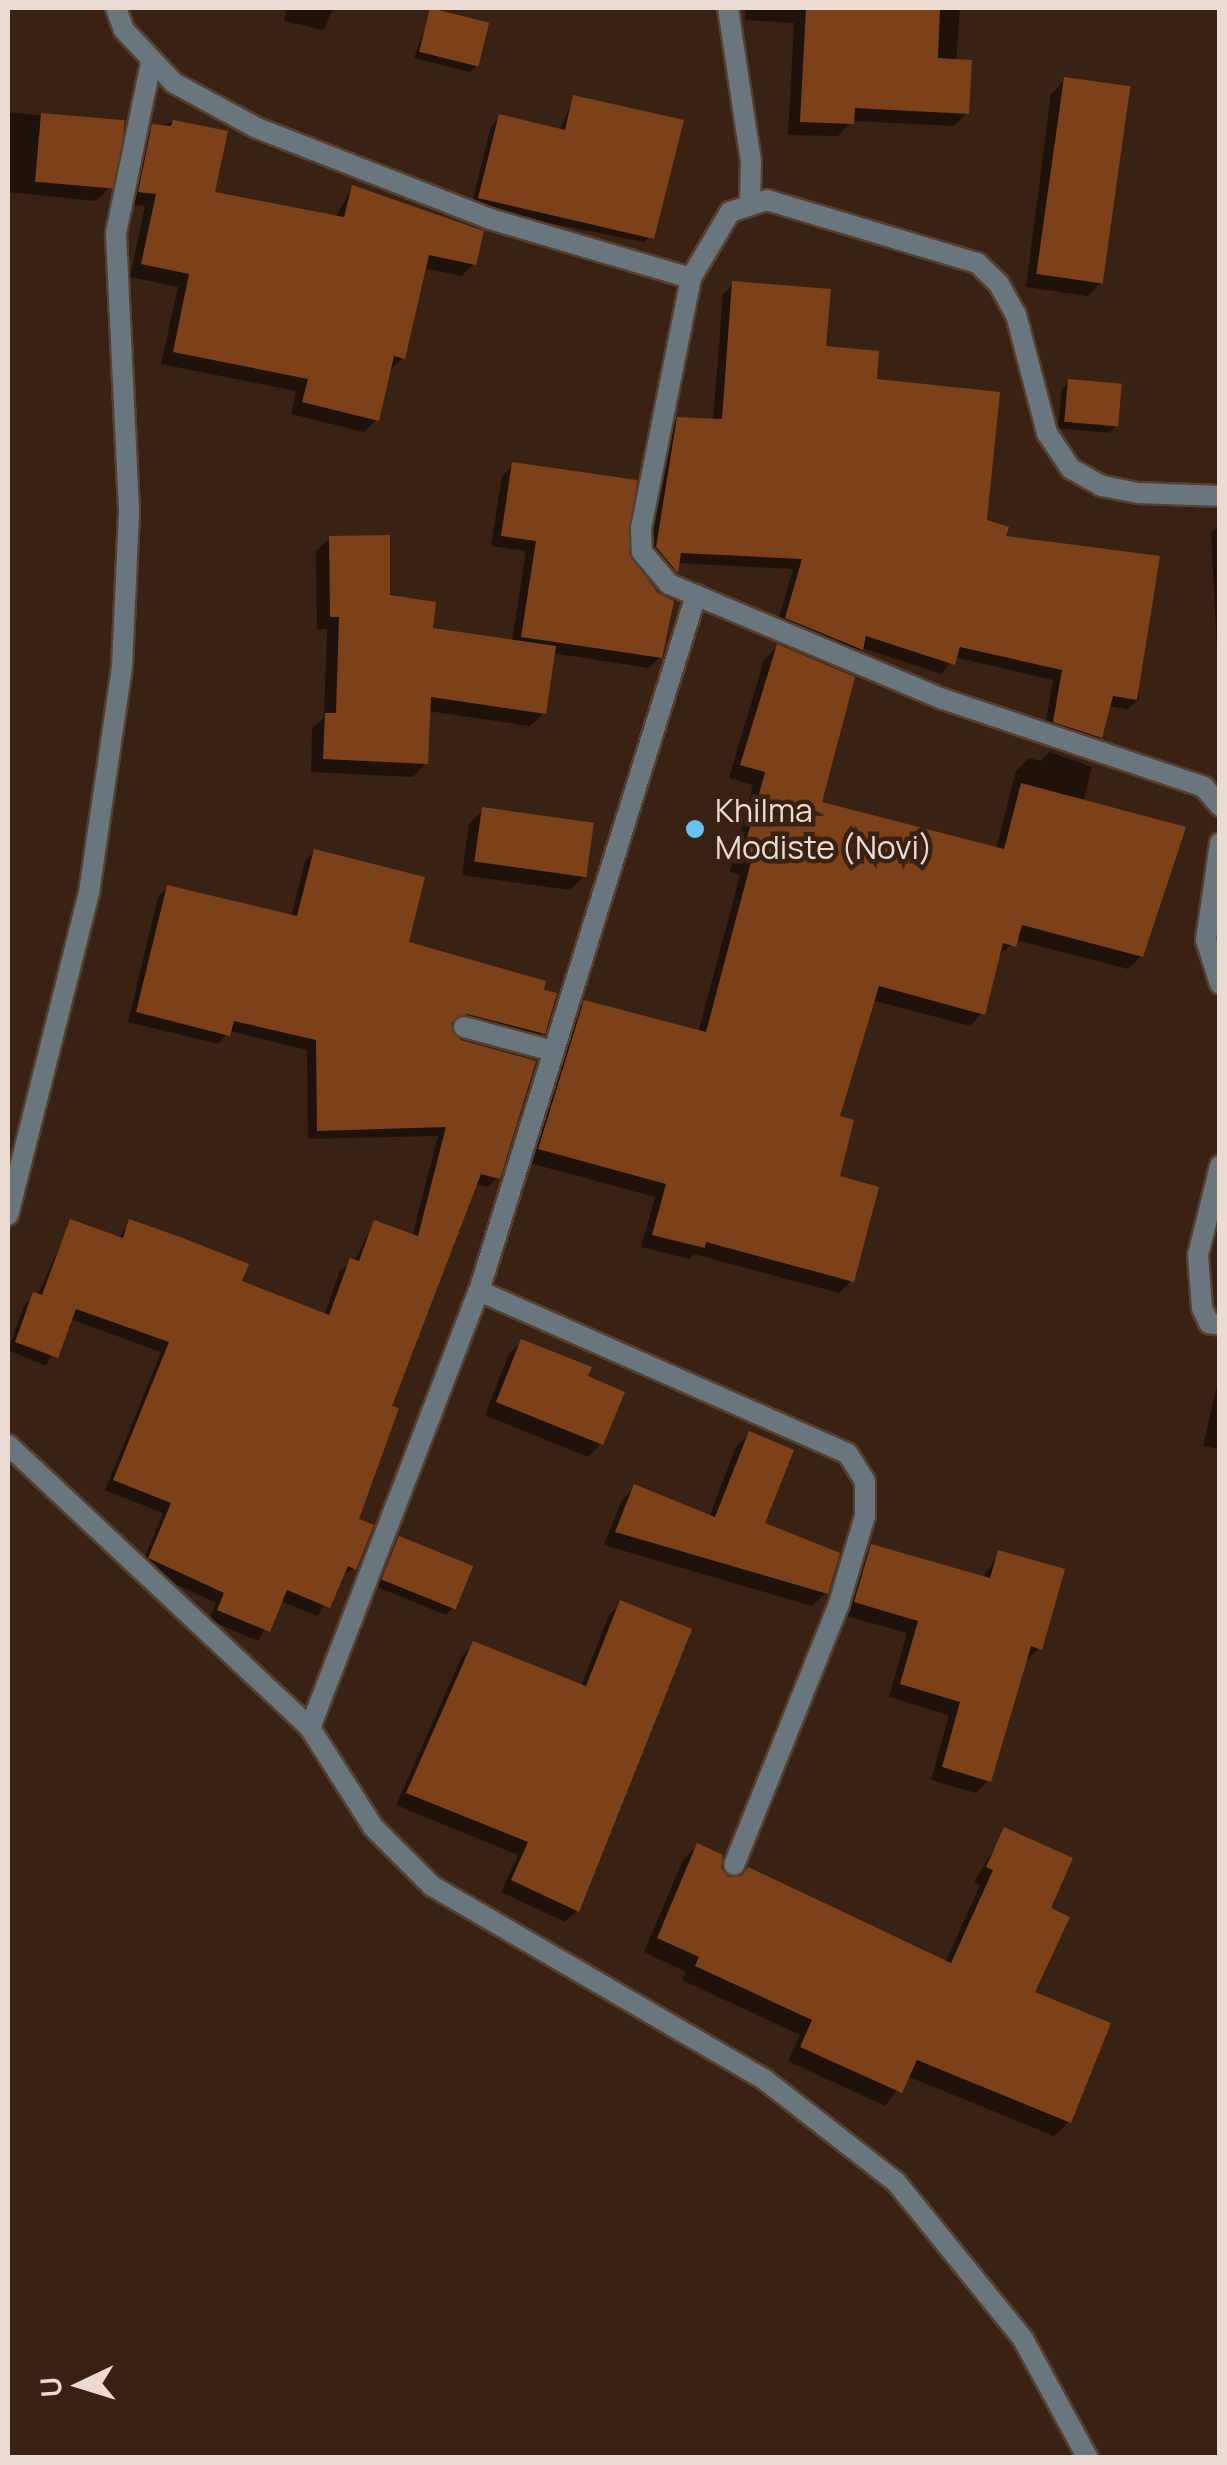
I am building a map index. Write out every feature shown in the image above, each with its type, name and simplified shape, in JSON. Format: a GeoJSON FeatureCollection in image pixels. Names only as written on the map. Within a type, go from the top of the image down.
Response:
{"type":"FeatureCollection","features":[{"type":"Feature","properties":{"kind":"street"},"geometry":{"type":"LineString","coordinates":[[116,8],[150,63],[174,83],[257,128],[490,219],[691,278]]}},
{"type":"Feature","properties":{"kind":"street"},"geometry":{"type":"LineString","coordinates":[[728,8],[749,145],[750,202]]}},
{"type":"Feature","properties":{"kind":"street"},"geometry":{"type":"LineString","coordinates":[[8,1214],[90,893],[122,667],[129,510],[116,233],[150,63]]}},
{"type":"Feature","properties":{"kind":"street"},"geometry":{"type":"LineString","coordinates":[[1220,496],[1138,493],[1102,486],[1070,470],[1047,433],[1016,316],[1000,284],[977,263],[791,205],[750,202],[730,212],[691,278],[641,528],[652,568],[696,596],[943,699],[1204,787],[1220,806]]}},
{"type":"Feature","properties":{"kind":"street"},"geometry":{"type":"LineString","coordinates":[[310,1728],[478,1290],[696,596]]}},
{"type":"Feature","properties":{"kind":"street"},"geometry":{"type":"LineString","coordinates":[[1220,843],[1206,940],[1220,984]]}},
{"type":"Feature","properties":{"kind":"street"},"geometry":{"type":"LineString","coordinates":[[464,1027],[554,1052]]}},
{"type":"Feature","properties":{"kind":"street"},"geometry":{"type":"LineString","coordinates":[[1220,1166],[1198,1254],[1202,1308],[1210,1323],[1220,1325]]}},
{"type":"Feature","properties":{"kind":"street"},"geometry":{"type":"LineString","coordinates":[[478,1290],[848,1454],[865,1481],[865,1516],[839,1604],[734,1865]]}},
{"type":"Feature","properties":{"kind":"street"},"geometry":{"type":"LineString","coordinates":[[8,1445],[310,1728],[373,1826],[432,1886],[764,2080],[896,2182],[1023,2339],[1088,2458]]}},
{"type":"Feature","properties":{"kind":"building"},"geometry":{"type":"Polygon","coordinates":[[[430,8],[489,23],[478,66],[419,52],[430,8]]]}},
{"type":"Feature","properties":{"kind":"building"},"geometry":{"type":"Polygon","coordinates":[[[806,8],[940,8],[938,58],[972,60],[969,114],[855,108],[854,124],[800,122],[806,8]]]}},
{"type":"Feature","properties":{"kind":"building"},"geometry":{"type":"Polygon","coordinates":[[[1064,77],[1130,86],[1103,283],[1036,274],[1064,77]]]}},
{"type":"Feature","properties":{"kind":"building"},"geometry":{"type":"Polygon","coordinates":[[[573,95],[684,120],[654,239],[478,198],[499,114],[565,130],[573,95]]]}},
{"type":"Feature","properties":{"kind":"building"},"geometry":{"type":"Polygon","coordinates":[[[41,113],[125,120],[119,189],[35,182],[41,113]]]}},
{"type":"Feature","properties":{"kind":"building"},"geometry":{"type":"Polygon","coordinates":[[[173,120],[228,131],[215,192],[344,217],[352,185],[484,231],[476,265],[429,255],[405,359],[394,356],[379,421],[302,402],[308,379],[173,352],[189,274],[141,264],[156,194],[138,192],[152,124],[171,126],[173,120]]]}},
{"type":"Feature","properties":{"kind":"building"},"geometry":{"type":"Polygon","coordinates":[[[732,281],[831,289],[826,346],[879,351],[877,379],[1000,392],[987,520],[1009,527],[1006,536],[1160,556],[1137,700],[1113,696],[1102,738],[1053,722],[1062,670],[960,647],[955,665],[866,636],[863,650],[785,618],[802,559],[681,553],[678,573],[656,547],[677,417],[722,419],[732,281]]]}},
{"type":"Feature","properties":{"kind":"building"},"geometry":{"type":"Polygon","coordinates":[[[1068,379],[1122,384],[1118,427],[1064,422],[1068,379]]]}},
{"type":"Feature","properties":{"kind":"building"},"geometry":{"type":"Polygon","coordinates":[[[512,462],[637,480],[629,554],[658,593],[674,601],[662,658],[521,637],[536,541],[501,536],[512,462]]]}},
{"type":"Feature","properties":{"kind":"building"},"geometry":{"type":"Polygon","coordinates":[[[390,535],[390,595],[436,602],[433,628],[556,646],[546,714],[431,697],[428,764],[323,759],[325,713],[336,713],[339,617],[330,617],[329,536],[390,535]]]}},
{"type":"Feature","properties":{"kind":"building"},"geometry":{"type":"Polygon","coordinates":[[[777,644],[855,677],[822,802],[1004,849],[1021,783],[1186,827],[1143,957],[1022,925],[1016,947],[1003,943],[985,1015],[879,986],[840,1116],[854,1120],[840,1176],[879,1187],[854,1282],[706,1242],[705,1248],[652,1235],[666,1184],[538,1149],[584,1000],[706,1032],[751,862],[741,860],[765,772],[740,765],[777,644]]]}},
{"type":"Feature","properties":{"kind":"building"},"geometry":{"type":"Polygon","coordinates":[[[482,807],[594,823],[586,877],[474,861],[482,807]]]}},
{"type":"Feature","properties":{"kind":"building"},"geometry":{"type":"Polygon","coordinates":[[[314,849],[425,877],[409,942],[546,981],[544,990],[557,993],[545,1034],[467,1014],[451,1023],[460,1040],[536,1061],[500,1179],[481,1174],[392,1406],[399,1408],[359,1519],[374,1525],[356,1570],[348,1566],[330,1608],[287,1590],[270,1632],[217,1610],[224,1593],[148,1558],[171,1503],[113,1480],[169,1342],[76,1309],[58,1358],[15,1342],[33,1292],[42,1295],[70,1219],[123,1238],[129,1219],[180,1237],[249,1264],[242,1281],[329,1315],[350,1258],[359,1261],[374,1220],[418,1236],[446,1127],[317,1131],[316,1040],[234,1021],[230,1036],[136,1012],[167,885],[297,916],[314,849]]]}},
{"type":"Feature","properties":{"kind":"building"},"geometry":{"type":"Polygon","coordinates":[[[521,1339],[592,1367],[588,1376],[625,1392],[603,1445],[496,1402],[521,1339]]]}},
{"type":"Feature","properties":{"kind":"building"},"geometry":{"type":"Polygon","coordinates":[[[749,1431],[794,1450],[765,1523],[840,1553],[828,1594],[615,1532],[634,1484],[715,1517],[749,1431]]]}},
{"type":"Feature","properties":{"kind":"building"},"geometry":{"type":"Polygon","coordinates":[[[399,1536],[473,1566],[456,1610],[381,1580],[399,1536]]]}},
{"type":"Feature","properties":{"kind":"building"},"geometry":{"type":"Polygon","coordinates":[[[871,1544],[990,1578],[998,1550],[1065,1569],[1042,1650],[1031,1646],[991,1782],[942,1767],[960,1702],[900,1684],[918,1621],[854,1602],[871,1544]]]}},
{"type":"Feature","properties":{"kind":"building"},"geometry":{"type":"Polygon","coordinates":[[[620,1600],[692,1629],[579,1912],[511,1880],[528,1842],[406,1793],[473,1641],[586,1686],[620,1600]]]}},
{"type":"Feature","properties":{"kind":"building"},"geometry":{"type":"Polygon","coordinates":[[[1004,1827],[1073,1858],[1051,1908],[1070,1917],[1035,1992],[1111,2023],[1071,2123],[917,2060],[902,2093],[800,2047],[812,2020],[695,1966],[699,1957],[657,1938],[697,1843],[723,1855],[721,1868],[728,1877],[742,1876],[748,1867],[951,1963],[993,1870],[986,1867],[1004,1827]]]}},
{"type":"Feature","properties":{"kind":"place","name":"Khilma Modiste (Novi)"},"geometry":{"type":"Point","coordinates":[695,829]}}]}
